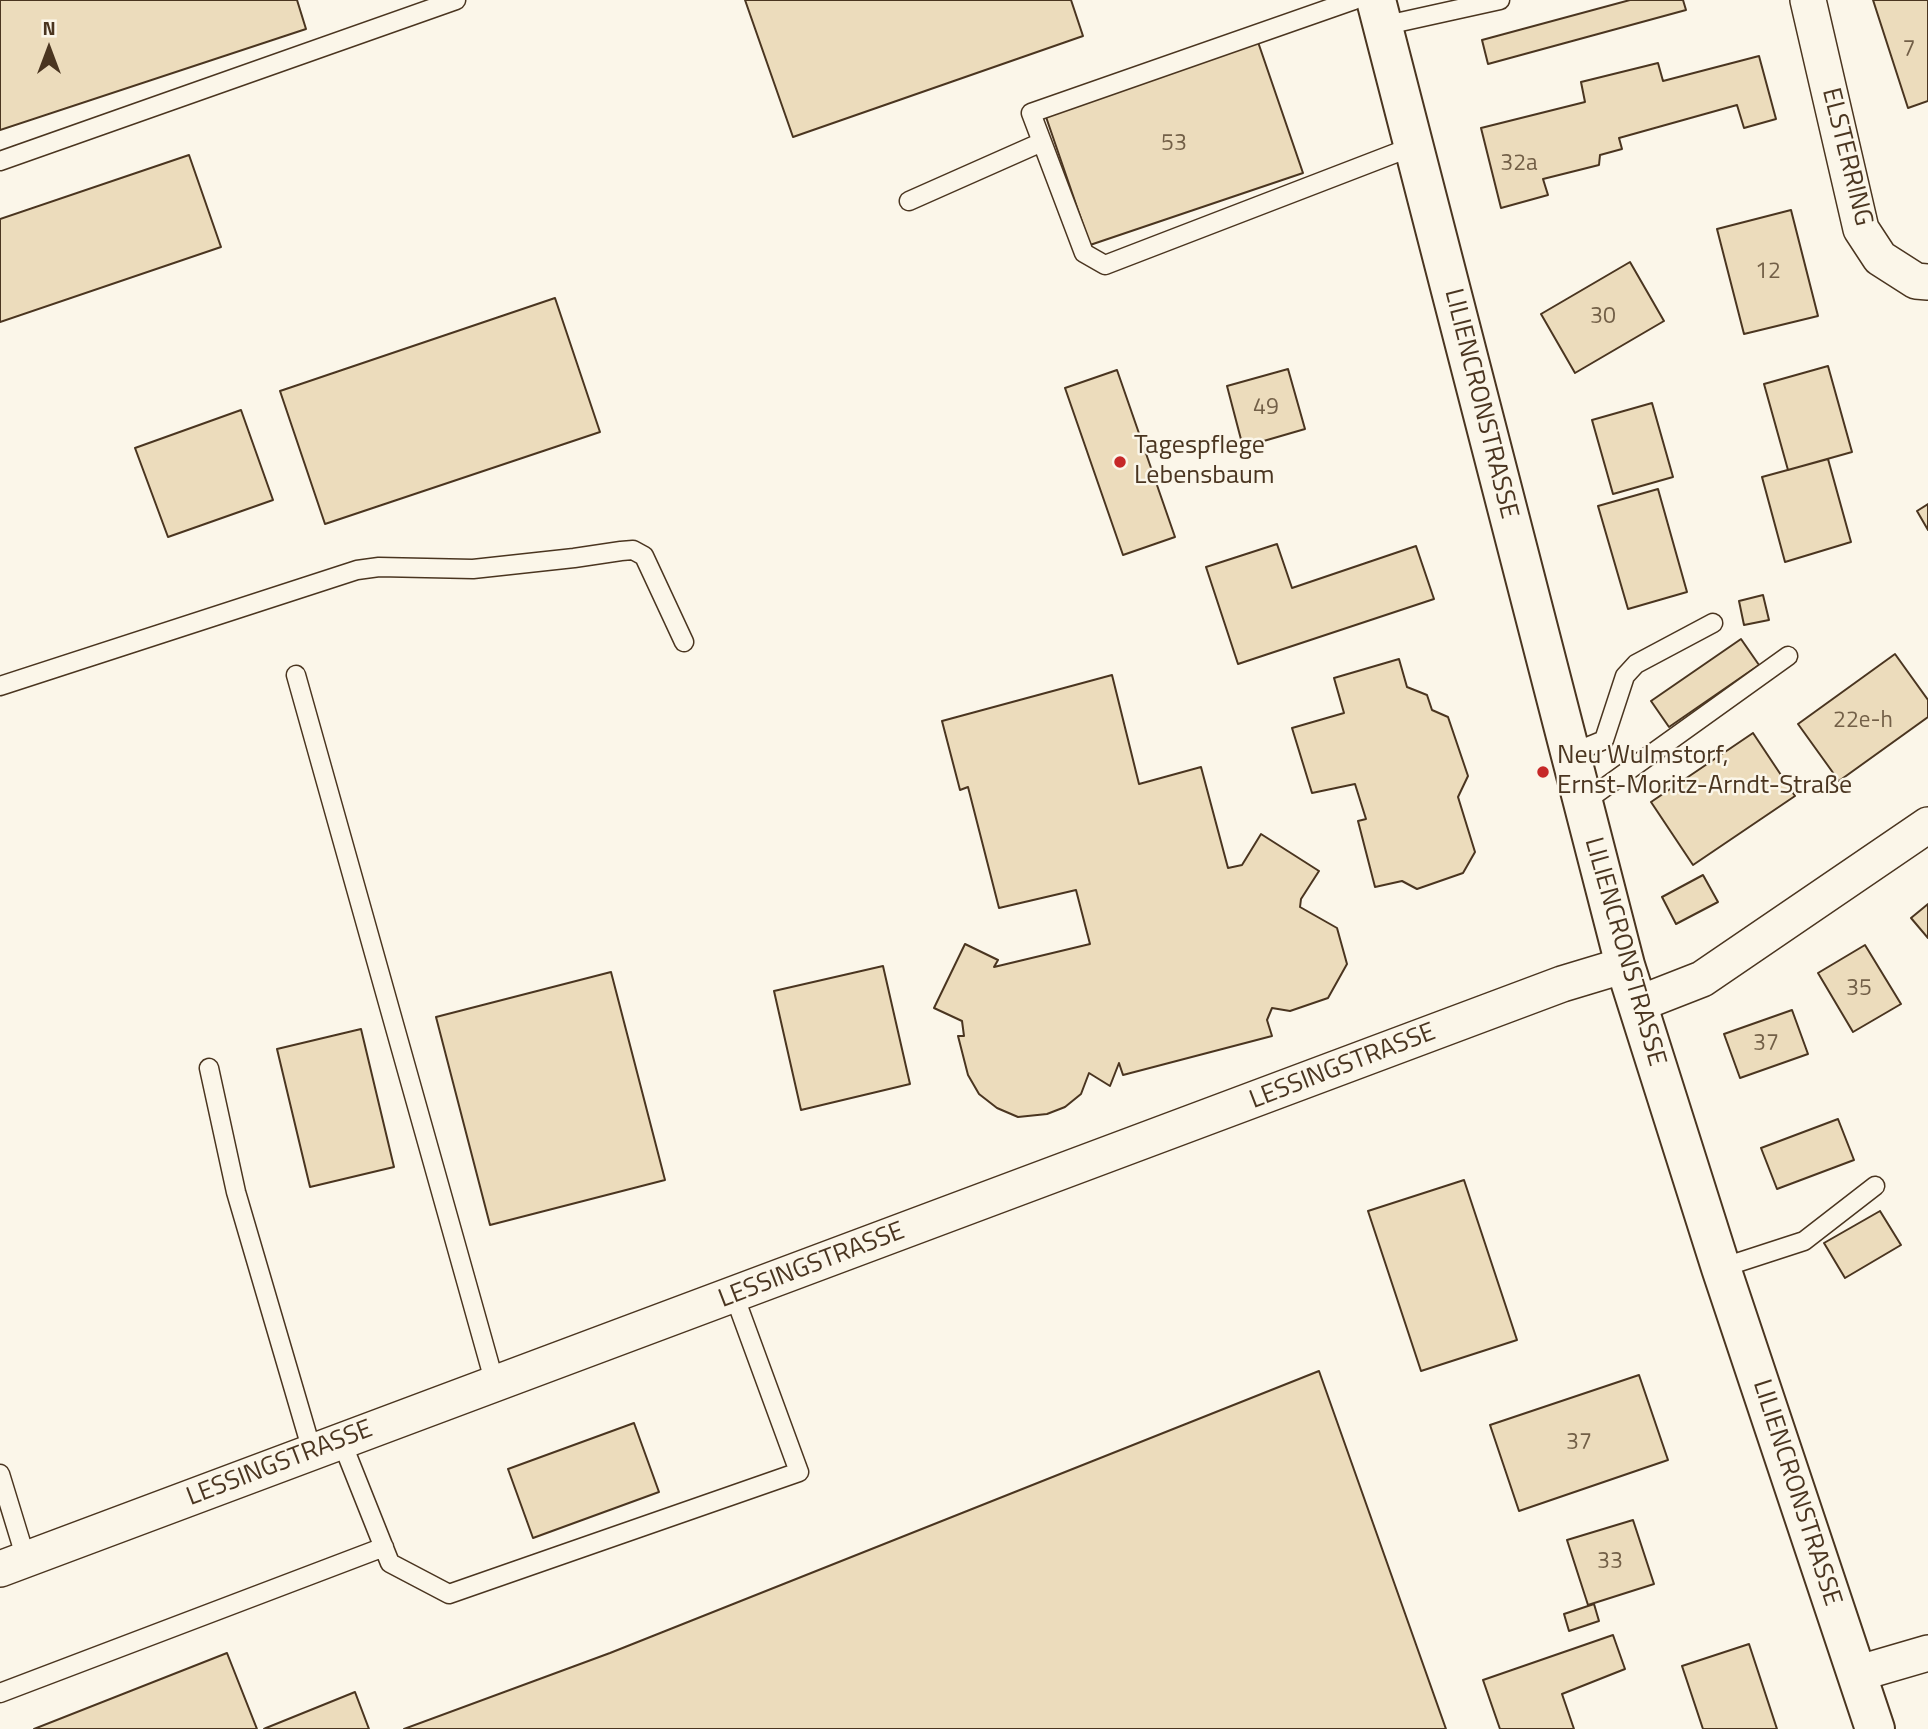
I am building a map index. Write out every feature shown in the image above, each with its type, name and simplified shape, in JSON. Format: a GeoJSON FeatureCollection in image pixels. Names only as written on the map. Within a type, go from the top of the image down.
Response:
{"type":"FeatureCollection","features":[{"type":"Feature","properties":{"kind":"street","name":"ELSTERRING"},"geometry":{"type":"LineString","coordinates":[[1808,0],[1861,229],[1880,258],[1916,281],[1928,282]]}},
{"type":"Feature","properties":{"kind":"street","name":"LILIENCRONSTRASSE"},"geometry":{"type":"LineString","coordinates":[[1379,13],[1625,965],[1721,1268],[1875,1729]]}},
{"type":"Feature","properties":{"kind":"street"},"geometry":{"type":"LineString","coordinates":[[1637,1004],[1702,979],[1928,825]]}},
{"type":"Feature","properties":{"kind":"street","name":"LESSINGSTRASSE"},"geometry":{"type":"LineString","coordinates":[[13,1564],[1562,984],[1625,965]]}},
{"type":"Feature","properties":{"kind":"street"},"geometry":{"type":"LineString","coordinates":[[1856,1674],[1928,1653]]}},
{"type":"Feature","properties":{"kind":"lane"},"geometry":{"type":"LineString","coordinates":[[0,161],[456,0]]}},
{"type":"Feature","properties":{"kind":"lane"},"geometry":{"type":"LineString","coordinates":[[1354,0],[1031,113],[1084,253],[1105,265],[1414,146]]}},
{"type":"Feature","properties":{"kind":"lane"},"geometry":{"type":"LineString","coordinates":[[1379,13],[1500,0]]}},
{"type":"Feature","properties":{"kind":"lane"},"geometry":{"type":"LineString","coordinates":[[909,201],[1042,142]]}},
{"type":"Feature","properties":{"kind":"lane"},"geometry":{"type":"LineString","coordinates":[[0,686],[357,570],[379,567],[473,569],[633,550],[644,556],[684,642]]}},
{"type":"Feature","properties":{"kind":"lane"},"geometry":{"type":"LineString","coordinates":[[1570,754],[1604,740],[1625,676],[1636,664],[1713,624]]}},
{"type":"Feature","properties":{"kind":"lane"},"geometry":{"type":"LineString","coordinates":[[1583,803],[1788,656]]}},
{"type":"Feature","properties":{"kind":"lane"},"geometry":{"type":"LineString","coordinates":[[296,675],[495,1384]]}},
{"type":"Feature","properties":{"kind":"lane"},"geometry":{"type":"LineString","coordinates":[[209,1068],[236,1192],[326,1446],[384,1547],[390,1563],[449,1594],[799,1472],[734,1295]]}},
{"type":"Feature","properties":{"kind":"lane"},"geometry":{"type":"LineString","coordinates":[[1721,1268],[1804,1241],[1875,1186]]}},
{"type":"Feature","properties":{"kind":"lane"},"geometry":{"type":"LineString","coordinates":[[0,1474],[13,1564]]}},
{"type":"Feature","properties":{"kind":"lane"},"geometry":{"type":"LineString","coordinates":[[0,1693],[384,1547]]}},
{"type":"Feature","properties":{"kind":"building"},"geometry":{"type":"Polygon","coordinates":[[[0,0],[297,0],[306,29],[0,130],[0,0]]]}},
{"type":"Feature","properties":{"kind":"building"},"geometry":{"type":"Polygon","coordinates":[[[745,0],[1071,0],[1083,36],[793,137],[745,0]]]}},
{"type":"Feature","properties":{"kind":"building"},"geometry":{"type":"Polygon","coordinates":[[[1630,0],[1683,0],[1686,10],[1488,64],[1482,40],[1630,0]]]}},
{"type":"Feature","properties":{"kind":"building"},"geometry":{"type":"Polygon","coordinates":[[[1873,0],[1928,0],[1928,101],[1908,108],[1873,0]]]}},
{"type":"Feature","properties":{"kind":"building"},"geometry":{"type":"Polygon","coordinates":[[[1258,42],[1303,173],[1090,245],[1045,114],[1258,42]]]}},
{"type":"Feature","properties":{"kind":"building"},"geometry":{"type":"Polygon","coordinates":[[[1759,56],[1776,119],[1744,128],[1737,105],[1619,138],[1622,149],[1600,155],[1599,165],[1543,179],[1548,195],[1501,208],[1481,128],[1585,102],[1581,82],[1658,63],[1663,81],[1759,56]]]}},
{"type":"Feature","properties":{"kind":"building"},"geometry":{"type":"Polygon","coordinates":[[[189,155],[221,247],[0,322],[0,219],[189,155]]]}},
{"type":"Feature","properties":{"kind":"building"},"geometry":{"type":"Polygon","coordinates":[[[1791,210],[1818,316],[1744,334],[1717,229],[1791,210]]]}},
{"type":"Feature","properties":{"kind":"building"},"geometry":{"type":"Polygon","coordinates":[[[1630,262],[1664,321],[1575,373],[1541,314],[1630,262]]]}},
{"type":"Feature","properties":{"kind":"building"},"geometry":{"type":"Polygon","coordinates":[[[555,298],[600,432],[325,524],[280,391],[555,298]]]}},
{"type":"Feature","properties":{"kind":"building"},"geometry":{"type":"Polygon","coordinates":[[[1828,366],[1852,452],[1788,470],[1764,384],[1828,366]]]}},
{"type":"Feature","properties":{"kind":"building"},"geometry":{"type":"Polygon","coordinates":[[[1288,369],[1305,429],[1243,447],[1227,386],[1288,369]]]}},
{"type":"Feature","properties":{"kind":"building","name":"Tagespflege Lebensbaum"},"geometry":{"type":"Polygon","coordinates":[[[1117,370],[1175,537],[1123,555],[1065,388],[1117,370]]]}},
{"type":"Feature","properties":{"kind":"building"},"geometry":{"type":"Polygon","coordinates":[[[1652,403],[1673,477],[1613,494],[1592,420],[1652,403]]]}},
{"type":"Feature","properties":{"kind":"building"},"geometry":{"type":"Polygon","coordinates":[[[241,410],[273,500],[168,537],[135,448],[241,410]]]}},
{"type":"Feature","properties":{"kind":"building"},"geometry":{"type":"Polygon","coordinates":[[[1828,459],[1851,542],[1785,562],[1762,477],[1828,459]]]}},
{"type":"Feature","properties":{"kind":"building"},"geometry":{"type":"Polygon","coordinates":[[[1658,489],[1687,592],[1628,609],[1598,506],[1658,489]]]}},
{"type":"Feature","properties":{"kind":"building"},"geometry":{"type":"Polygon","coordinates":[[[1928,504],[1928,530],[1917,511],[1928,504]]]}},
{"type":"Feature","properties":{"kind":"building"},"geometry":{"type":"Polygon","coordinates":[[[1277,544],[1292,588],[1416,546],[1434,599],[1238,664],[1206,567],[1277,544]]]}},
{"type":"Feature","properties":{"kind":"building"},"geometry":{"type":"Polygon","coordinates":[[[1763,595],[1769,620],[1744,625],[1739,601],[1763,595]]]}},
{"type":"Feature","properties":{"kind":"building"},"geometry":{"type":"Polygon","coordinates":[[[1741,639],[1759,665],[1669,727],[1651,701],[1741,639]]]}},
{"type":"Feature","properties":{"kind":"building"},"geometry":{"type":"Polygon","coordinates":[[[1895,654],[1928,700],[1928,717],[1839,781],[1798,724],[1895,654]]]}},
{"type":"Feature","properties":{"kind":"building"},"geometry":{"type":"Polygon","coordinates":[[[1399,659],[1407,687],[1427,695],[1432,710],[1448,717],[1468,776],[1458,797],[1475,852],[1463,873],[1417,889],[1402,881],[1375,887],[1358,821],[1366,819],[1355,784],[1312,793],[1292,728],[1344,713],[1334,678],[1399,659]]]}},
{"type":"Feature","properties":{"kind":"building"},"geometry":{"type":"Polygon","coordinates":[[[1112,675],[1139,784],[1201,767],[1228,868],[1242,865],[1261,834],[1319,871],[1301,899],[1300,907],[1337,928],[1347,964],[1328,998],[1290,1011],[1272,1008],[1267,1020],[1272,1036],[1123,1075],[1119,1063],[1110,1086],[1089,1073],[1081,1094],[1065,1107],[1047,1114],[1018,1117],[997,1108],[979,1094],[968,1075],[958,1036],[964,1036],[962,1021],[934,1008],[965,944],[998,960],[994,967],[1090,944],[1076,890],[999,908],[968,787],[960,790],[942,721],[1112,675]]]}},
{"type":"Feature","properties":{"kind":"building"},"geometry":{"type":"Polygon","coordinates":[[[1753,733],[1795,796],[1693,865],[1651,802],[1753,733]]]}},
{"type":"Feature","properties":{"kind":"building"},"geometry":{"type":"Polygon","coordinates":[[[1703,875],[1718,902],[1676,924],[1662,897],[1703,875]]]}},
{"type":"Feature","properties":{"kind":"building"},"geometry":{"type":"Polygon","coordinates":[[[1928,904],[1928,938],[1911,918],[1928,904]]]}},
{"type":"Feature","properties":{"kind":"building"},"geometry":{"type":"Polygon","coordinates":[[[1865,945],[1901,1004],[1853,1032],[1818,973],[1865,945]]]}},
{"type":"Feature","properties":{"kind":"building"},"geometry":{"type":"Polygon","coordinates":[[[883,966],[910,1084],[801,1110],[774,991],[883,966]]]}},
{"type":"Feature","properties":{"kind":"building"},"geometry":{"type":"Polygon","coordinates":[[[611,972],[665,1180],[490,1225],[436,1017],[611,972]]]}},
{"type":"Feature","properties":{"kind":"building"},"geometry":{"type":"Polygon","coordinates":[[[1792,1010],[1808,1054],[1740,1078],[1724,1034],[1792,1010]]]}},
{"type":"Feature","properties":{"kind":"building"},"geometry":{"type":"Polygon","coordinates":[[[361,1029],[394,1167],[310,1187],[277,1049],[361,1029]]]}},
{"type":"Feature","properties":{"kind":"building"},"geometry":{"type":"Polygon","coordinates":[[[1838,1119],[1854,1160],[1777,1189],[1761,1148],[1838,1119]]]}},
{"type":"Feature","properties":{"kind":"building"},"geometry":{"type":"Polygon","coordinates":[[[1464,1180],[1517,1340],[1421,1371],[1368,1211],[1464,1180]]]}},
{"type":"Feature","properties":{"kind":"building"},"geometry":{"type":"Polygon","coordinates":[[[1880,1211],[1901,1245],[1845,1278],[1824,1243],[1880,1211]]]}},
{"type":"Feature","properties":{"kind":"building"},"geometry":{"type":"Polygon","coordinates":[[[1319,1371],[1446,1729],[404,1729],[610,1653],[1319,1371]]]}},
{"type":"Feature","properties":{"kind":"building"},"geometry":{"type":"Polygon","coordinates":[[[1639,1375],[1668,1460],[1519,1511],[1490,1425],[1639,1375]]]}},
{"type":"Feature","properties":{"kind":"building"},"geometry":{"type":"Polygon","coordinates":[[[634,1423],[659,1492],[533,1538],[508,1469],[634,1423]]]}},
{"type":"Feature","properties":{"kind":"building"},"geometry":{"type":"Polygon","coordinates":[[[1633,1520],[1654,1584],[1588,1605],[1567,1540],[1633,1520]]]}},
{"type":"Feature","properties":{"kind":"building"},"geometry":{"type":"Polygon","coordinates":[[[1594,1604],[1599,1621],[1569,1631],[1564,1614],[1594,1604]]]}},
{"type":"Feature","properties":{"kind":"building"},"geometry":{"type":"Polygon","coordinates":[[[1613,1635],[1625,1669],[1562,1694],[1574,1729],[1500,1729],[1483,1680],[1613,1635]]]}},
{"type":"Feature","properties":{"kind":"building"},"geometry":{"type":"Polygon","coordinates":[[[1749,1644],[1777,1729],[1703,1729],[1682,1666],[1749,1644]]]}},
{"type":"Feature","properties":{"kind":"building"},"geometry":{"type":"Polygon","coordinates":[[[227,1653],[257,1729],[34,1729],[227,1653]]]}},
{"type":"Feature","properties":{"kind":"building"},"geometry":{"type":"Polygon","coordinates":[[[355,1692],[369,1729],[264,1729],[266,1728],[355,1692]]]}},
{"type":"Feature","properties":{"kind":"place","name":"Tagespflege Lebensbaum"},"geometry":{"type":"Point","coordinates":[1120,462]}},
{"type":"Feature","properties":{"kind":"place","name":"Neu Wulmstorf, Ernst-Moritz-Arndt-Straße"},"geometry":{"type":"Point","coordinates":[1543,772]}}]}
